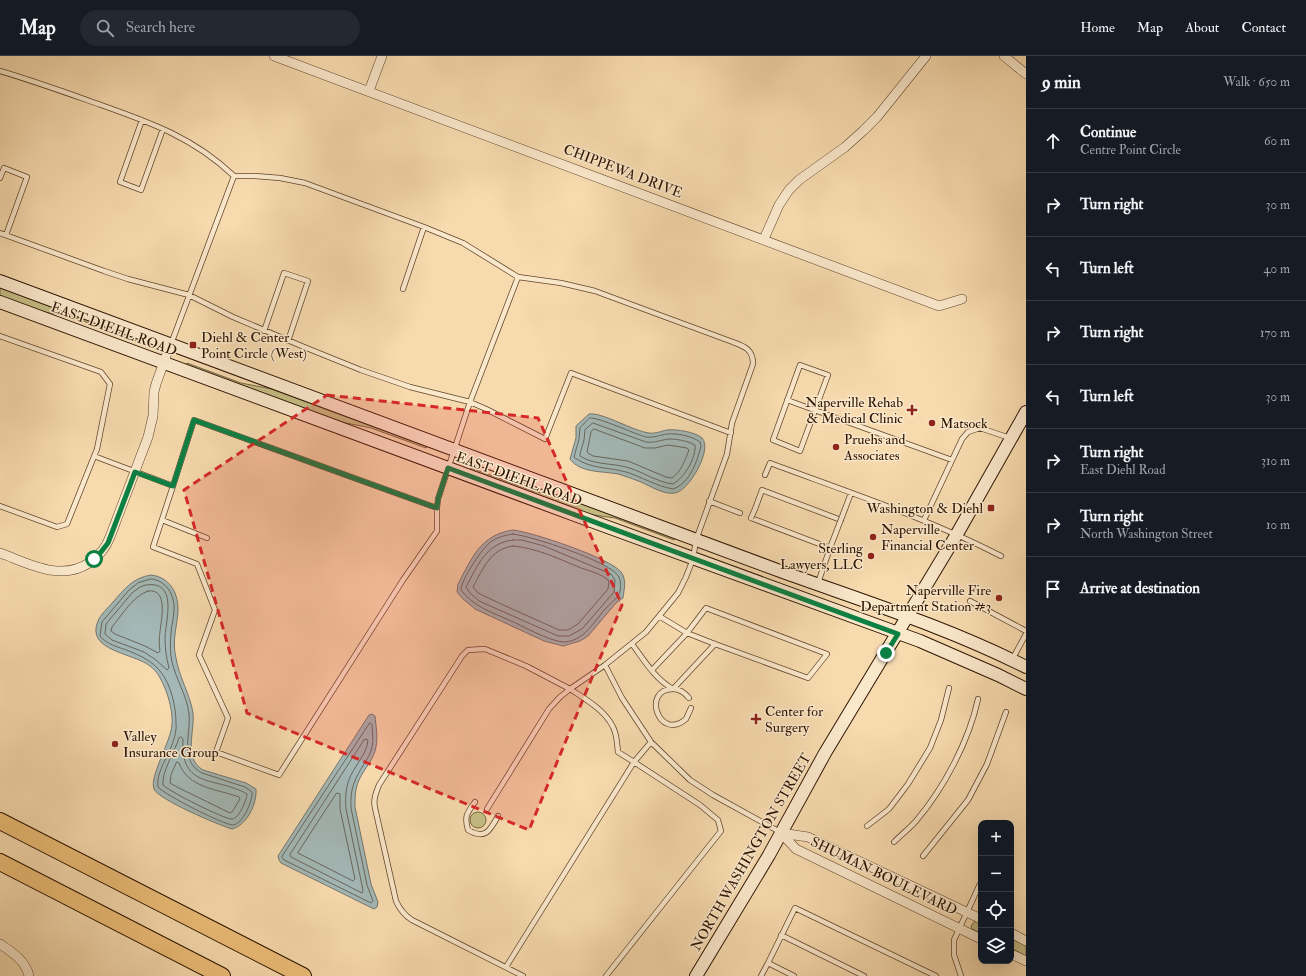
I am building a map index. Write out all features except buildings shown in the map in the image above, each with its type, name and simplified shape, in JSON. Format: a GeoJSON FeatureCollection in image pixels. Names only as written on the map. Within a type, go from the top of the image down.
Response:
{"type":"FeatureCollection","features":[{"type":"Feature","properties":{"kind":"highway"},"geometry":{"type":"LineString","coordinates":[[0,820],[303,976]]}},
{"type":"Feature","properties":{"kind":"highway"},"geometry":{"type":"LineString","coordinates":[[0,862],[222,976]]}},
{"type":"Feature","properties":{"kind":"street","name":"CHIPPEWA DRIVE"},"geometry":{"type":"LineString","coordinates":[[274,56],[939,306],[962,299]]}},
{"type":"Feature","properties":{"kind":"street"},"geometry":{"type":"LineString","coordinates":[[369,91],[382,56]]}},
{"type":"Feature","properties":{"kind":"street"},"geometry":{"type":"LineString","coordinates":[[764,239],[779,205],[789,190],[806,174],[845,148],[863,131],[926,56]]}},
{"type":"Feature","properties":{"kind":"street"},"geometry":{"type":"LineString","coordinates":[[1004,56],[1026,74]]}},
{"type":"Feature","properties":{"kind":"street","name":"EAST DIEHL ROAD"},"geometry":{"type":"LineString","coordinates":[[0,281],[696,540],[909,616],[1026,667]]}},
{"type":"Feature","properties":{"kind":"street","name":"EAST DIEHL ROAD"},"geometry":{"type":"LineString","coordinates":[[0,302],[949,653],[1026,689]]}},
{"type":"Feature","properties":{"kind":"street"},"geometry":{"type":"LineString","coordinates":[[0,553],[51,571],[67,571],[77,569],[98,556],[108,543],[152,423],[154,412],[154,392],[170,345]]}},
{"type":"Feature","properties":{"kind":"street","name":"NORTH WASHINGTON STREET"},"geometry":{"type":"LineString","coordinates":[[696,976],[781,833],[810,778],[909,616],[957,534],[1026,412]]}},
{"type":"Feature","properties":{"kind":"street","name":"SHUMAN BOULEVARD"},"geometry":{"type":"LineString","coordinates":[[781,833],[808,837],[978,918]]}},
{"type":"Feature","properties":{"kind":"street","name":"SHUMAN BOULEVARD"},"geometry":{"type":"LineString","coordinates":[[781,833],[796,849],[978,938]]}},
{"type":"Feature","properties":{"kind":"street"},"geometry":{"type":"LineString","coordinates":[[1014,935],[1026,941]]}},
{"type":"Feature","properties":{"kind":"street"},"geometry":{"type":"LineString","coordinates":[[0,944],[10,950],[22,961],[28,970],[29,976]]}},
{"type":"Feature","properties":{"kind":"street"},"geometry":{"type":"LineString","coordinates":[[1014,955],[1026,961]]}},
{"type":"Feature","properties":{"kind":"lane"},"geometry":{"type":"LineString","coordinates":[[0,71],[46,85],[163,129],[196,146],[218,161],[234,176],[280,178],[305,183],[463,243],[518,277],[560,283],[595,291],[730,341],[749,350],[753,356],[753,364],[732,423],[727,454],[696,540],[687,575],[678,593],[646,632],[605,665],[560,697],[547,713],[487,809]]}},
{"type":"Feature","properties":{"kind":"lane"},"geometry":{"type":"LineString","coordinates":[[142,120],[120,182],[141,190],[163,129]]}},
{"type":"Feature","properties":{"kind":"lane"},"geometry":{"type":"LineString","coordinates":[[0,178],[4,168],[27,177],[6,236]]}},
{"type":"Feature","properties":{"kind":"lane"},"geometry":{"type":"LineString","coordinates":[[170,345],[234,176]]}},
{"type":"Feature","properties":{"kind":"lane"},"geometry":{"type":"LineString","coordinates":[[402,289],[424,227]]}},
{"type":"Feature","properties":{"kind":"lane"},"geometry":{"type":"LineString","coordinates":[[0,233],[118,276],[189,295],[233,318],[361,370],[412,387],[470,402],[545,439],[571,373],[730,433]]}},
{"type":"Feature","properties":{"kind":"lane"},"geometry":{"type":"LineString","coordinates":[[264,331],[284,273],[308,281],[288,341]]}},
{"type":"Feature","properties":{"kind":"lane"},"geometry":{"type":"LineString","coordinates":[[437,508],[194,420],[153,547],[197,564],[215,610],[199,655],[228,718],[216,752],[278,775],[403,580],[437,531],[438,499],[453,449],[518,277]]}},
{"type":"Feature","properties":{"kind":"lane"},"geometry":{"type":"LineString","coordinates":[[0,336],[101,372],[110,384],[97,449],[67,524],[57,527],[0,506]]}},
{"type":"Feature","properties":{"kind":"lane"},"geometry":{"type":"LineString","coordinates":[[800,365],[828,375],[800,451],[773,440],[787,400],[800,365]]}},
{"type":"Feature","properties":{"kind":"lane"},"geometry":{"type":"LineString","coordinates":[[787,400],[952,460]]}},
{"type":"Feature","properties":{"kind":"lane"},"geometry":{"type":"LineString","coordinates":[[924,520],[962,439],[968,432],[980,428],[1012,438]]}},
{"type":"Feature","properties":{"kind":"lane"},"geometry":{"type":"LineString","coordinates":[[94,456],[173,486]]}},
{"type":"Feature","properties":{"kind":"lane"},"geometry":{"type":"LineString","coordinates":[[766,475],[770,463],[924,520],[957,534],[1001,556]]}},
{"type":"Feature","properties":{"kind":"lane"},"geometry":{"type":"LineString","coordinates":[[830,548],[751,518],[762,490],[841,520]]}},
{"type":"Feature","properties":{"kind":"lane"},"geometry":{"type":"LineString","coordinates":[[818,584],[851,493]]}},
{"type":"Feature","properties":{"kind":"lane"},"geometry":{"type":"LineString","coordinates":[[709,502],[740,513]]}},
{"type":"Feature","properties":{"kind":"lane"},"geometry":{"type":"LineString","coordinates":[[162,520],[207,538]]}},
{"type":"Feature","properties":{"kind":"lane"},"geometry":{"type":"LineString","coordinates":[[970,600],[1026,631]]}},
{"type":"Feature","properties":{"kind":"lane"},"geometry":{"type":"LineString","coordinates":[[652,670],[687,633],[706,608],[827,654],[808,678],[687,633],[659,616]]}},
{"type":"Feature","properties":{"kind":"lane"},"geometry":{"type":"LineString","coordinates":[[1012,660],[1026,634]]}},
{"type":"Feature","properties":{"kind":"lane"},"geometry":{"type":"LineString","coordinates":[[632,644],[664,684],[681,691],[689,698]]}},
{"type":"Feature","properties":{"kind":"lane"},"geometry":{"type":"LineString","coordinates":[[691,708],[686,719],[680,723],[672,724],[661,719],[656,712],[656,704],[662,693],[673,689],[715,644]]}},
{"type":"Feature","properties":{"kind":"lane"},"geometry":{"type":"LineString","coordinates":[[523,976],[405,916],[396,901],[374,800],[379,785],[462,656],[468,650],[485,649],[526,666],[570,689],[595,706],[608,719],[613,727],[618,752],[700,805],[718,820],[721,831],[606,976]]}},
{"type":"Feature","properties":{"kind":"lane"},"geometry":{"type":"LineString","coordinates":[[605,665],[622,698],[651,742],[690,780],[713,795],[781,833]]}},
{"type":"Feature","properties":{"kind":"lane"},"geometry":{"type":"LineString","coordinates":[[867,826],[889,809],[908,784],[930,748],[941,720],[949,688]]}},
{"type":"Feature","properties":{"kind":"lane"},"geometry":{"type":"LineString","coordinates":[[894,842],[916,822],[937,793],[958,755],[974,715],[978,699]]}},
{"type":"Feature","properties":{"kind":"lane"},"geometry":{"type":"LineString","coordinates":[[923,856],[968,800],[987,764],[1006,712]]}},
{"type":"Feature","properties":{"kind":"lane"},"geometry":{"type":"LineString","coordinates":[[506,968],[634,762],[651,742]]}},
{"type":"Feature","properties":{"kind":"lane"},"geometry":{"type":"LineString","coordinates":[[475,802],[466,816],[466,823],[468,830],[476,835],[484,834],[490,829],[498,816]]}},
{"type":"Feature","properties":{"kind":"lane"},"geometry":{"type":"LineString","coordinates":[[961,976],[954,954],[954,940],[978,888]]}},
{"type":"Feature","properties":{"kind":"lane"},"geometry":{"type":"LineString","coordinates":[[761,976],[795,908],[936,976]]}},
{"type":"Feature","properties":{"kind":"lane"},"geometry":{"type":"LineString","coordinates":[[782,935],[864,976]]}},
{"type":"Feature","properties":{"kind":"lane"},"geometry":{"type":"LineString","coordinates":[[768,963],[794,976]]}},
{"type":"Feature","properties":{"kind":"highlighted area"},"geometry":{"type":"Polygon","coordinates":[[[327,395],[538,418],[622,605],[529,830],[247,713],[184,490],[327,395]]]}},
{"type":"Feature","properties":{"kind":"shaded area"},"geometry":{"type":"Polygon","coordinates":[[[0,288],[142,340],[141,343],[70,316],[38,311],[0,296],[0,288]]]}},
{"type":"Feature","properties":{"kind":"shaded area"},"geometry":{"type":"Polygon","coordinates":[[[187,363],[241,383],[277,390],[428,446],[426,448],[371,428],[336,421],[186,366],[187,363]]]}},
{"type":"Feature","properties":{"kind":"shaded area"},"geometry":{"type":"Polygon","coordinates":[[[471,468],[533,491],[568,498],[675,538],[674,540],[615,518],[586,514],[470,471],[471,468]]]}},
{"type":"Feature","properties":{"kind":"shaded area"},"geometry":{"type":"Polygon","coordinates":[[[475,812],[481,812],[486,817],[484,826],[481,828],[475,828],[470,823],[470,817],[475,812]]]}},
{"type":"Feature","properties":{"kind":"shaded area"},"geometry":{"type":"Polygon","coordinates":[[[975,921],[978,922],[978,932],[972,929],[971,926],[975,921]]]}},
{"type":"Feature","properties":{"kind":"shaded area"},"geometry":{"type":"Polygon","coordinates":[[[1014,940],[1026,946],[1026,956],[1014,950],[1014,940]]]}},
{"type":"Feature","properties":{"kind":"water"},"geometry":{"type":"Polygon","coordinates":[[[589,414],[602,416],[642,432],[656,433],[667,430],[676,430],[686,431],[699,436],[705,443],[704,451],[702,460],[693,478],[681,491],[666,493],[618,474],[592,471],[574,464],[570,459],[576,438],[576,426],[589,414]]]}},
{"type":"Feature","properties":{"kind":"water"},"geometry":{"type":"Polygon","coordinates":[[[513,530],[536,535],[570,546],[614,566],[621,572],[625,581],[623,598],[616,603],[588,636],[580,641],[563,646],[544,641],[475,609],[457,592],[458,584],[478,549],[492,537],[513,530]]]}},
{"type":"Feature","properties":{"kind":"water"},"geometry":{"type":"Polygon","coordinates":[[[151,575],[163,579],[171,586],[178,603],[175,649],[177,665],[190,699],[193,713],[191,744],[193,759],[203,770],[246,783],[256,789],[255,801],[250,813],[242,823],[232,829],[215,823],[177,805],[158,794],[154,789],[153,783],[157,768],[171,732],[172,725],[171,710],[166,690],[157,673],[150,666],[113,650],[98,639],[96,631],[100,616],[134,581],[144,576],[151,575]]]}},
{"type":"Feature","properties":{"kind":"water"},"geometry":{"type":"Polygon","coordinates":[[[372,714],[375,716],[377,743],[373,756],[358,783],[355,807],[371,884],[378,902],[377,907],[374,909],[281,863],[278,856],[369,715],[372,714]]]}},
{"type":"Feature","properties":{"kind":"place","name":"Diehl & Center Point Circle (West)"},"geometry":{"type":"Point","coordinates":[193,345]}},
{"type":"Feature","properties":{"kind":"place","name":"Naperville Rehab & Medical Clinic"},"geometry":{"type":"Point","coordinates":[912,410]}},
{"type":"Feature","properties":{"kind":"place","name":"Matsock"},"geometry":{"type":"Point","coordinates":[932,423]}},
{"type":"Feature","properties":{"kind":"place","name":"Pruehs and Associates"},"geometry":{"type":"Point","coordinates":[836,447]}},
{"type":"Feature","properties":{"kind":"place","name":"Washington & Diehl"},"geometry":{"type":"Point","coordinates":[991,508]}},
{"type":"Feature","properties":{"kind":"place","name":"Naperville Financial Center"},"geometry":{"type":"Point","coordinates":[873,537]}},
{"type":"Feature","properties":{"kind":"place","name":"Sterling Lawyers, LLC"},"geometry":{"type":"Point","coordinates":[871,556]}},
{"type":"Feature","properties":{"kind":"place","name":"Naperville Fire Department Station #3"},"geometry":{"type":"Point","coordinates":[999,598]}},
{"type":"Feature","properties":{"kind":"place","name":"Center for Surgery"},"geometry":{"type":"Point","coordinates":[756,719]}},
{"type":"Feature","properties":{"kind":"place","name":"Valley Insurance Group"},"geometry":{"type":"Point","coordinates":[115,744]}},
{"type":"Feature","properties":{"kind":"route"},"geometry":{"type":"LineString","coordinates":[[94,559],[108,543],[135,472],[173,486],[194,420],[437,508],[438,499],[448,468],[898,634],[886,653]]}}]}
